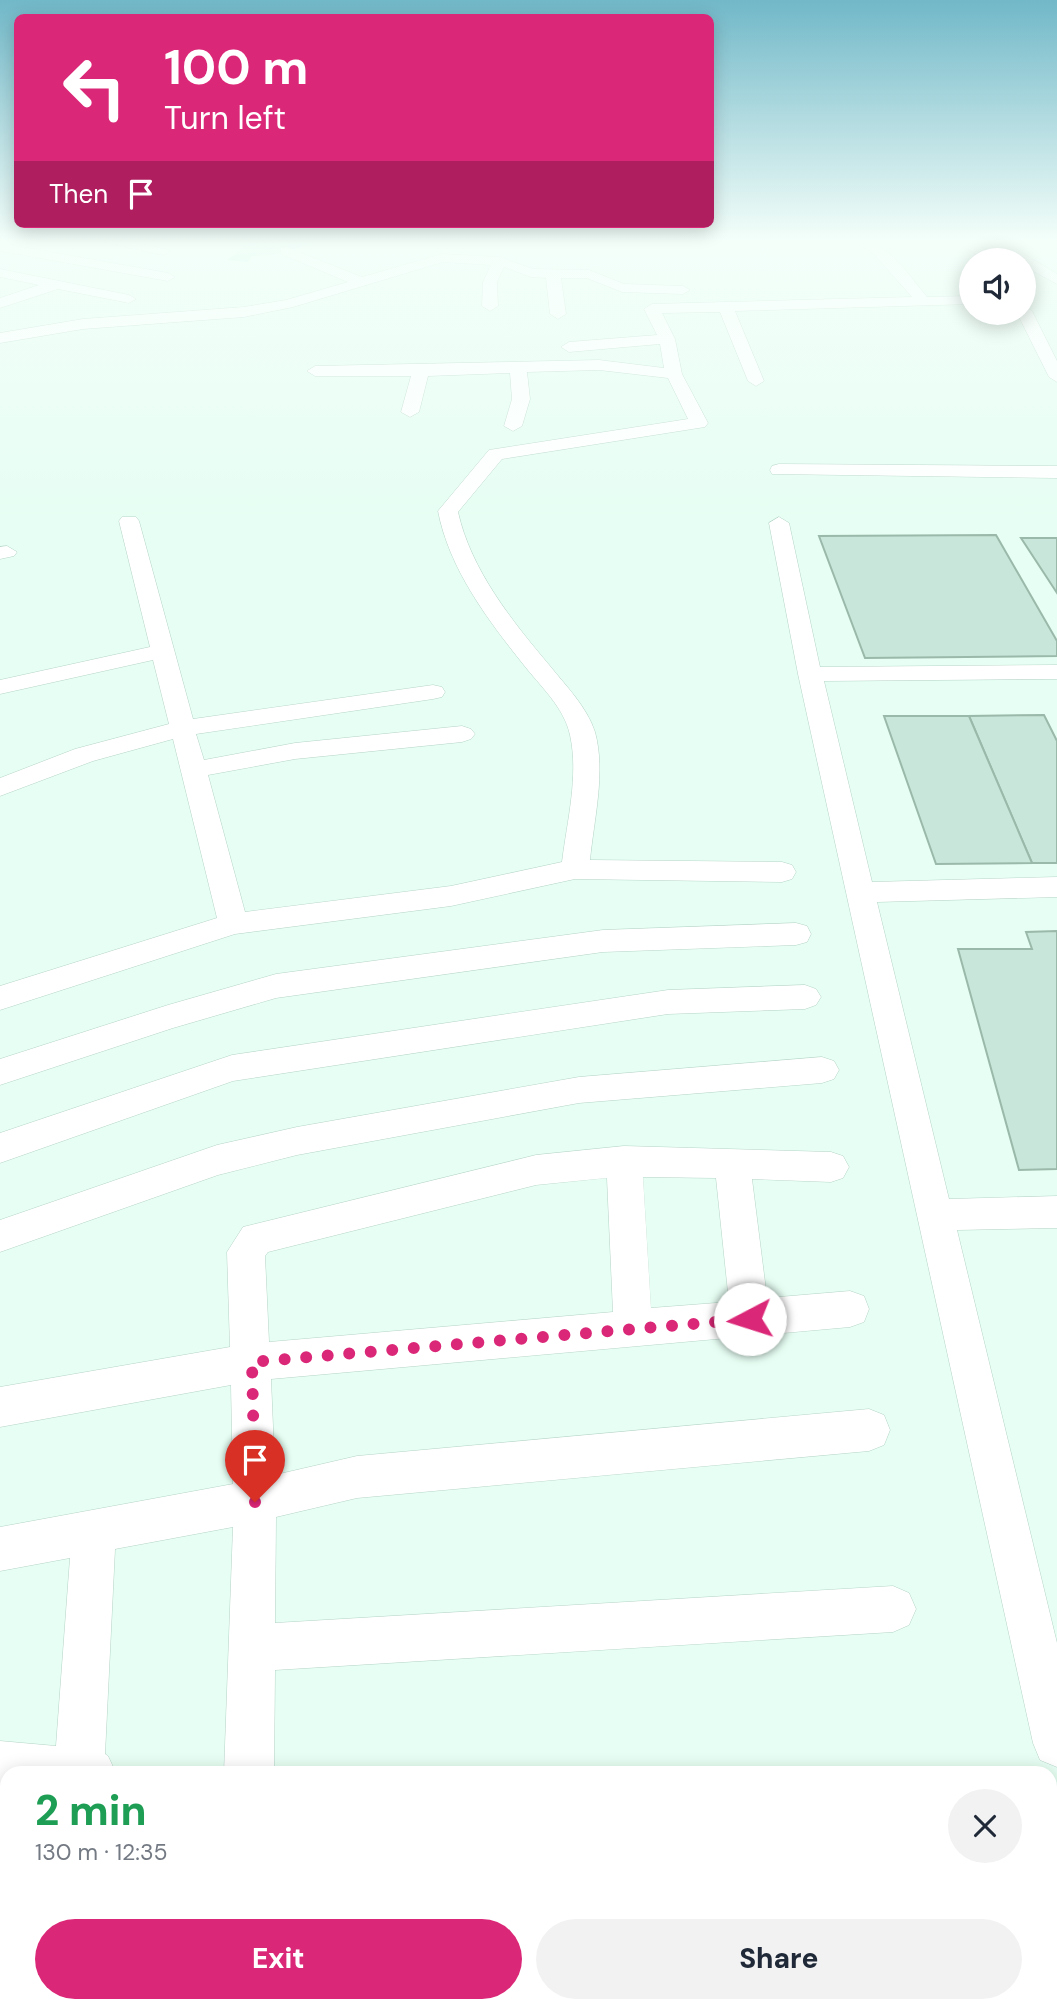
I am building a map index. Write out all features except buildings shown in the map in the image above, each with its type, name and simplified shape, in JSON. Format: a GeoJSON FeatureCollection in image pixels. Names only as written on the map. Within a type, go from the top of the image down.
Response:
{"type":"FeatureCollection","features":[{"type":"Feature","properties":{"kind":"street"},"geometry":{"type":"LineString","coordinates":[[0,338],[19,335]]}},
{"type":"Feature","properties":{"kind":"street"},"geometry":{"type":"LineString","coordinates":[[575,869],[585,760],[582,732],[570,709],[506,628],[449,531],[447,511],[496,454],[699,423],[674,374],[665,335]]}},
{"type":"Feature","properties":{"kind":"street"},"geometry":{"type":"LineString","coordinates":[[737,335],[756,381]]}},
{"type":"Feature","properties":{"kind":"street"},"geometry":{"type":"LineString","coordinates":[[1036,335],[1057,377]]}},
{"type":"Feature","properties":{"kind":"street"},"geometry":{"type":"LineString","coordinates":[[557,348],[667,339]]}},
{"type":"Feature","properties":{"kind":"street"},"geometry":{"type":"LineString","coordinates":[[315,371],[419,372],[599,365],[674,374]]}},
{"type":"Feature","properties":{"kind":"street"},"geometry":{"type":"LineString","coordinates":[[513,426],[520,399],[518,369]]}},
{"type":"Feature","properties":{"kind":"street"},"geometry":{"type":"LineString","coordinates":[[410,412],[417,393],[419,372]]}},
{"type":"Feature","properties":{"kind":"street"},"geometry":{"type":"LineString","coordinates":[[779,470],[1057,472]]}},
{"type":"Feature","properties":{"kind":"street"},"geometry":{"type":"LineString","coordinates":[[129,521],[233,924]]}},
{"type":"Feature","properties":{"kind":"street"},"geometry":{"type":"LineString","coordinates":[[779,523],[810,674],[1057,1742]]}},
{"type":"Feature","properties":{"kind":"street"},"geometry":{"type":"LineString","coordinates":[[0,687],[164,651]]}},
{"type":"Feature","properties":{"kind":"street"},"geometry":{"type":"LineString","coordinates":[[810,674],[1057,672]]}},
{"type":"Feature","properties":{"kind":"street"},"geometry":{"type":"LineString","coordinates":[[0,788],[84,755],[183,728],[433,692]]}},
{"type":"Feature","properties":{"kind":"street"},"geometry":{"type":"LineString","coordinates":[[194,770],[295,751],[462,734]]}},
{"type":"Feature","properties":{"kind":"street"},"geometry":{"type":"LineString","coordinates":[[0,999],[233,924],[451,896],[575,869],[782,872]]}},
{"type":"Feature","properties":{"kind":"street"},"geometry":{"type":"LineString","coordinates":[[860,892],[1057,887]]}},
{"type":"Feature","properties":{"kind":"street"},"geometry":{"type":"LineString","coordinates":[[0,1072],[168,1017],[276,986],[603,941],[796,934]]}},
{"type":"Feature","properties":{"kind":"street"},"geometry":{"type":"LineString","coordinates":[[0,1148],[232,1068],[668,1002],[805,998]]}},
{"type":"Feature","properties":{"kind":"street"},"geometry":{"type":"LineString","coordinates":[[0,1236],[217,1160],[297,1141],[579,1090],[822,1070]]}},
{"type":"Feature","properties":{"kind":"street"},"geometry":{"type":"LineString","coordinates":[[624,1161],[633,1330]]}},
{"type":"Feature","properties":{"kind":"street"},"geometry":{"type":"LineString","coordinates":[[249,1766],[255,1502],[246,1252],[256,1239],[536,1170],[624,1161],[831,1167]]}},
{"type":"Feature","properties":{"kind":"street"},"geometry":{"type":"LineString","coordinates":[[732,1164],[750,1319]]}},
{"type":"Feature","properties":{"kind":"street"},"geometry":{"type":"LineString","coordinates":[[934,1215],[1057,1212]]}},
{"type":"Feature","properties":{"kind":"street"},"geometry":{"type":"LineString","coordinates":[[0,1407],[252,1362],[849,1309]]}},
{"type":"Feature","properties":{"kind":"street"},"geometry":{"type":"LineString","coordinates":[[0,1549],[255,1502],[357,1477],[869,1430]]}},
{"type":"Feature","properties":{"kind":"street"},"geometry":{"type":"LineString","coordinates":[[79,1766],[94,1532]]}},
{"type":"Feature","properties":{"kind":"street"},"geometry":{"type":"LineString","coordinates":[[251,1648],[893,1609]]}},
{"type":"Feature","properties":{"kind":"route"},"geometry":{"type":"LineString","coordinates":[[255,1502],[252,1362],[750,1319]]}}]}
